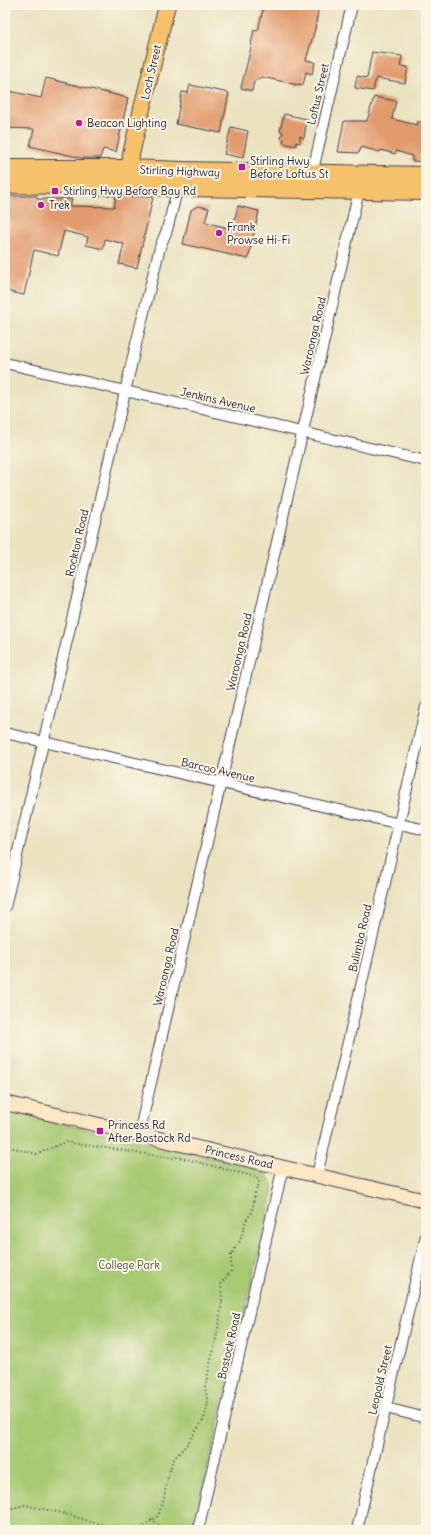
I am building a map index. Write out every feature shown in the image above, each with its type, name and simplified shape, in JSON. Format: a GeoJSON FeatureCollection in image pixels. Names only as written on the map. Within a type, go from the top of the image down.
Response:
{"type":"FeatureCollection","features":[{"type":"Feature","properties":{"kind":"highway","name":"Stirling Highway"},"geometry":{"type":"LineString","coordinates":[[5,170],[129,177],[178,187],[310,182],[361,182],[426,176]]}},
{"type":"Feature","properties":{"kind":"highway","name":"Stirling Highway"},"geometry":{"type":"LineString","coordinates":[[5,184],[129,177],[183,171],[310,182]]}},
{"type":"Feature","properties":{"kind":"highway","name":"Stirling Highway"},"geometry":{"type":"LineString","coordinates":[[361,182],[426,191]]}},
{"type":"Feature","properties":{"kind":"main road","name":"Loch Street"},"geometry":{"type":"LineString","coordinates":[[129,177],[131,154],[167,5]]}},
{"type":"Feature","properties":{"kind":"street","name":"Loftus Street"},"geometry":{"type":"LineString","coordinates":[[310,182],[352,5]]}},
{"type":"Feature","properties":{"kind":"street","name":"Waroonga Road"},"geometry":{"type":"LineString","coordinates":[[139,1134],[361,182]]}},
{"type":"Feature","properties":{"kind":"street","name":"Rockton Road"},"geometry":{"type":"LineString","coordinates":[[5,906],[125,391],[160,247],[167,230],[178,187]]}},
{"type":"Feature","properties":{"kind":"street","name":"Jenkins Avenue"},"geometry":{"type":"LineString","coordinates":[[5,363],[426,462]]}},
{"type":"Feature","properties":{"kind":"street","name":"Bulimba Road"},"geometry":{"type":"LineString","coordinates":[[317,1175],[426,707]]}},
{"type":"Feature","properties":{"kind":"street","name":"Barcoo Avenue"},"geometry":{"type":"LineString","coordinates":[[5,733],[426,830]]}},
{"type":"Feature","properties":{"kind":"street","name":"Princess Road"},"geometry":{"type":"LineString","coordinates":[[5,1103],[426,1201]]}},
{"type":"Feature","properties":{"kind":"street","name":"Bostock Road"},"geometry":{"type":"LineString","coordinates":[[198,1530],[283,1167]]}},
{"type":"Feature","properties":{"kind":"street","name":"Leopold Street"},"geometry":{"type":"LineString","coordinates":[[357,1530],[426,1236]]}},
{"type":"Feature","properties":{"kind":"street"},"geometry":{"type":"LineString","coordinates":[[386,1408],[426,1418]]}},
{"type":"Feature","properties":{"kind":"path"},"geometry":{"type":"LineString","coordinates":[[5,1146],[37,1154],[70,1141],[172,1158],[178,1157],[256,1177],[259,1180],[259,1184],[254,1193],[252,1212],[246,1220],[240,1241],[231,1255],[231,1271],[221,1284],[222,1300],[219,1325],[205,1387],[208,1404],[204,1419],[188,1443],[173,1460],[163,1502],[158,1516],[141,1528],[131,1530],[91,1522],[66,1514],[25,1505],[13,1508],[5,1507]]}},
{"type":"Feature","properties":{"kind":"path"},"geometry":{"type":"LineString","coordinates":[[151,1520],[167,1530]]}},
{"type":"Feature","properties":{"kind":"green space","name":"College Park"},"geometry":{"type":"Polygon","coordinates":[[[5,1110],[260,1169],[266,1174],[271,1182],[273,1193],[193,1530],[5,1530],[5,1110]]]}},
{"type":"Feature","properties":{"kind":"building"},"geometry":{"type":"Polygon","coordinates":[[[264,5],[319,5],[315,29],[306,60],[315,62],[312,74],[306,72],[303,85],[262,77],[254,81],[252,91],[241,88],[254,30],[258,31],[264,5]]]}},
{"type":"Feature","properties":{"kind":"building"},"geometry":{"type":"Polygon","coordinates":[[[372,52],[402,56],[400,66],[408,67],[405,83],[376,78],[373,91],[355,88],[357,76],[367,78],[372,52]]]}},
{"type":"Feature","properties":{"kind":"building","name":"Beacon Lighting"},"geometry":{"type":"Polygon","coordinates":[[[46,78],[128,98],[116,152],[103,149],[100,158],[81,158],[30,146],[34,129],[5,128],[5,90],[41,98],[46,78]]]}},
{"type":"Feature","properties":{"kind":"building"},"geometry":{"type":"Polygon","coordinates":[[[190,85],[229,93],[221,133],[176,124],[182,92],[188,93],[190,85]]]}},
{"type":"Feature","properties":{"kind":"building"},"geometry":{"type":"Polygon","coordinates":[[[374,97],[396,101],[392,119],[417,125],[417,122],[426,122],[426,162],[412,161],[412,156],[396,151],[395,154],[361,147],[359,153],[338,152],[344,121],[367,121],[374,97]]]}},
{"type":"Feature","properties":{"kind":"building"},"geometry":{"type":"Polygon","coordinates":[[[284,114],[307,119],[304,138],[300,136],[300,143],[296,142],[296,146],[283,143],[284,139],[281,138],[283,132],[280,131],[284,114]]]}},
{"type":"Feature","properties":{"kind":"building"},"geometry":{"type":"Polygon","coordinates":[[[231,127],[248,131],[243,158],[224,154],[231,127]]]}},
{"type":"Feature","properties":{"kind":"building"},"geometry":{"type":"Polygon","coordinates":[[[5,196],[37,196],[37,199],[72,199],[70,206],[114,207],[116,196],[153,197],[137,268],[119,264],[124,244],[105,239],[103,249],[86,245],[88,237],[64,231],[58,256],[34,250],[24,295],[5,291],[5,196]]]}},
{"type":"Feature","properties":{"kind":"building"},"geometry":{"type":"Polygon","coordinates":[[[198,206],[209,208],[205,222],[232,229],[238,206],[259,211],[248,259],[183,244],[191,210],[198,206]]]}},
{"type":"Feature","properties":{"kind":"place","name":"Beacon Lighting"},"geometry":{"type":"Point","coordinates":[79,123]}},
{"type":"Feature","properties":{"kind":"place","name":"Stirling Hwy Before Loftus St"},"geometry":{"type":"Point","coordinates":[242,167]}},
{"type":"Feature","properties":{"kind":"place","name":"Stirling Hwy Before Bay Rd"},"geometry":{"type":"Point","coordinates":[55,191]}},
{"type":"Feature","properties":{"kind":"place","name":"Trek"},"geometry":{"type":"Point","coordinates":[41,205]}},
{"type":"Feature","properties":{"kind":"place","name":"Frank Prowse Hi-Fi"},"geometry":{"type":"Point","coordinates":[219,233]}},
{"type":"Feature","properties":{"kind":"place","name":"Princess Rd After Bostock Rd"},"geometry":{"type":"Point","coordinates":[100,1131]}}]}
